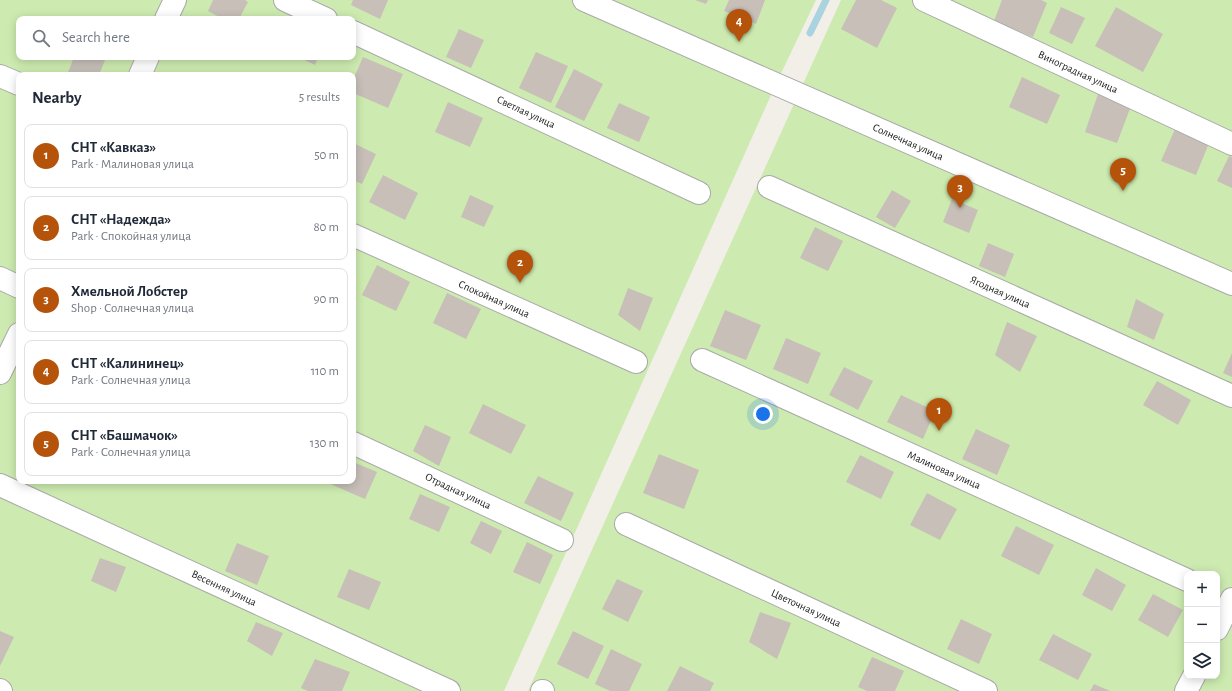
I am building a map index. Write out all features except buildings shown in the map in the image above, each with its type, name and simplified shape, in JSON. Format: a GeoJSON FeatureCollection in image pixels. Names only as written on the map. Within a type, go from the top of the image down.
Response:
{"type":"FeatureCollection","features":[{"type":"Feature","properties":{"kind":"street"},"geometry":{"type":"LineString","coordinates":[[167,16],[175,0]]}},
{"type":"Feature","properties":{"kind":"street"},"geometry":{"type":"LineString","coordinates":[[285,0],[320,16]]}},
{"type":"Feature","properties":{"kind":"street","name":"Солнечная улица"},"geometry":{"type":"LineString","coordinates":[[584,0],[1232,284]]}},
{"type":"Feature","properties":{"kind":"street","name":"Виноградная улица"},"geometry":{"type":"LineString","coordinates":[[924,0],[1232,144]]}},
{"type":"Feature","properties":{"kind":"street","name":"Светлая улица"},"geometry":{"type":"LineString","coordinates":[[356,33],[699,193]]}},
{"type":"Feature","properties":{"kind":"street"},"geometry":{"type":"LineString","coordinates":[[141,72],[147,60]]}},
{"type":"Feature","properties":{"kind":"street"},"geometry":{"type":"LineString","coordinates":[[0,76],[16,83]]}},
{"type":"Feature","properties":{"kind":"street","name":"Ягодная улица"},"geometry":{"type":"LineString","coordinates":[[769,187],[1232,396]]}},
{"type":"Feature","properties":{"kind":"street","name":"Спокойная улица"},"geometry":{"type":"LineString","coordinates":[[356,236],[636,362]]}},
{"type":"Feature","properties":{"kind":"street"},"geometry":{"type":"LineString","coordinates":[[0,278],[16,286]]}},
{"type":"Feature","properties":{"kind":"street"},"geometry":{"type":"LineString","coordinates":[[0,373],[16,340]]}},
{"type":"Feature","properties":{"kind":"street","name":"Малиновая улица"},"geometry":{"type":"LineString","coordinates":[[702,360],[1184,579]]}},
{"type":"Feature","properties":{"kind":"street","name":"Отрадная улица"},"geometry":{"type":"LineString","coordinates":[[356,444],[562,540]]}},
{"type":"Feature","properties":{"kind":"street","name":"Весенняя улица"},"geometry":{"type":"LineString","coordinates":[[0,485],[448,691]]}},
{"type":"Feature","properties":{"kind":"street","name":"Цветочная улица"},"geometry":{"type":"LineString","coordinates":[[626,524],[986,691]]}},
{"type":"Feature","properties":{"kind":"street"},"geometry":{"type":"LineString","coordinates":[[1220,595],[1232,600],[1220,623]]}},
{"type":"Feature","properties":{"kind":"street"},"geometry":{"type":"LineString","coordinates":[[1186,691],[1192,679]]}},
{"type":"Feature","properties":{"kind":"green space"},"geometry":{"type":"Polygon","coordinates":[[[0,0],[816,0],[776,84],[504,691],[0,691],[0,0]]]}},
{"type":"Feature","properties":{"kind":"green space"},"geometry":{"type":"Polygon","coordinates":[[[841,0],[1232,0],[1232,691],[528,691],[841,0]]]}},
{"type":"Feature","properties":{"kind":"waterway"},"geometry":{"type":"LineString","coordinates":[[810,33],[826,0]]}},
{"type":"Feature","properties":{"kind":"place","name":"СНТ «Калининец»"},"geometry":{"type":"Point","coordinates":[739,42]}},
{"type":"Feature","properties":{"kind":"place","name":"СНТ «Башмачок»"},"geometry":{"type":"Point","coordinates":[1123,191]}},
{"type":"Feature","properties":{"kind":"place","name":"Хмельной Лобстер"},"geometry":{"type":"Point","coordinates":[960,208]}},
{"type":"Feature","properties":{"kind":"place","name":"СНТ «Надежда»"},"geometry":{"type":"Point","coordinates":[520,283]}},
{"type":"Feature","properties":{"kind":"place","name":"СНТ «Кавказ»"},"geometry":{"type":"Point","coordinates":[939,431]}}]}
